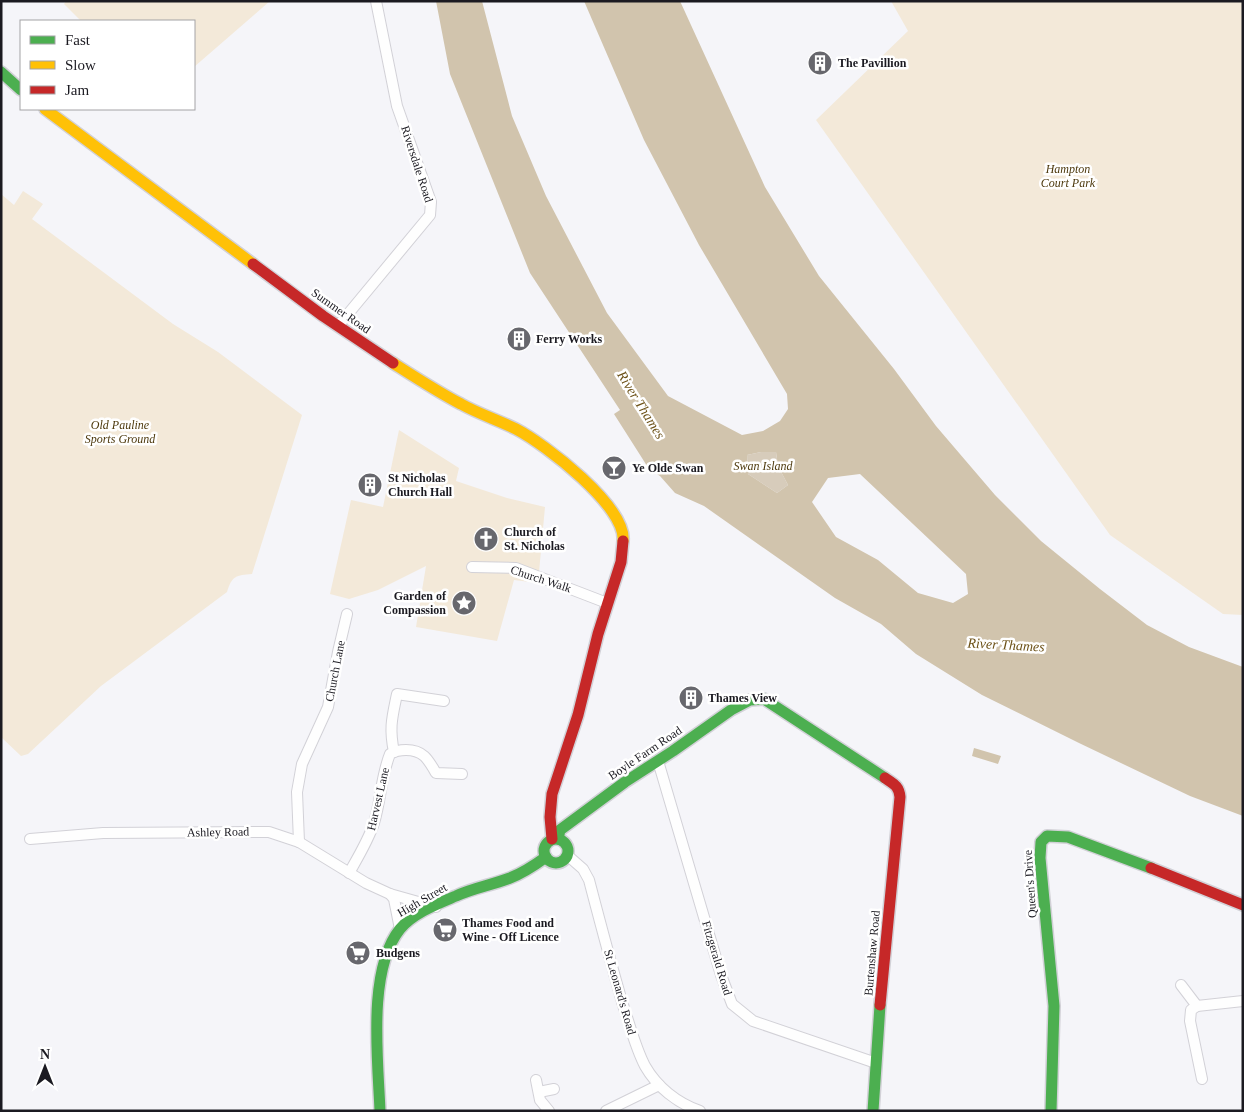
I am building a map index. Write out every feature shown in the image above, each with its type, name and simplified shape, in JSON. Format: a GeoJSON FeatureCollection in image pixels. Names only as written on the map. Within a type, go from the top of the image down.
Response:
{"type":"FeatureCollection","features":[{"type":"Feature","properties":{"kind":"street","name":"Riversdale Road"},"geometry":{"type":"LineString","coordinates":[[338,326],[430,215],[431,202],[397,106],[376,1]]}},
{"type":"Feature","properties":{"kind":"street"},"geometry":{"type":"LineString","coordinates":[[1,72],[20,89]]}},
{"type":"Feature","properties":{"kind":"street","name":"Summer Road"},"geometry":{"type":"LineString","coordinates":[[47,110],[338,326],[383,357],[462,405],[500,421],[542,445],[566,463],[587,482],[617,516],[622,526],[624,536],[621,562],[608,603]]}},
{"type":"Feature","properties":{"kind":"street","name":"Church Walk"},"geometry":{"type":"LineString","coordinates":[[472,567],[516,568],[608,603]]}},
{"type":"Feature","properties":{"kind":"street"},"geometry":{"type":"LineString","coordinates":[[555,839],[550,817],[552,794],[578,715],[608,603]]}},
{"type":"Feature","properties":{"kind":"street","name":"Church Lane"},"geometry":{"type":"LineString","coordinates":[[300,842],[297,792],[302,764],[328,707],[347,614]]}},
{"type":"Feature","properties":{"kind":"street","name":"Harvest Lane"},"geometry":{"type":"LineString","coordinates":[[394,752],[390,735],[391,720],[397,694],[444,701]]}},
{"type":"Feature","properties":{"kind":"street","name":"Boyle Farm Road"},"geometry":{"type":"LineString","coordinates":[[555,839],[560,830],[625,782],[731,710],[750,700],[759,698],[772,704],[891,780],[899,789],[900,797]]}},
{"type":"Feature","properties":{"kind":"street","name":"Harvest Lane"},"geometry":{"type":"LineString","coordinates":[[349,873],[370,835],[390,754],[409,750],[420,752],[427,758],[436,772],[462,774]]}},
{"type":"Feature","properties":{"kind":"street","name":"Fitzgerald Road"},"geometry":{"type":"LineString","coordinates":[[658,760],[721,975],[732,1004],[753,1021],[876,1063]]}},
{"type":"Feature","properties":{"kind":"street","name":"Burtenshaw Road"},"geometry":{"type":"LineString","coordinates":[[873,1111],[900,797]]}},
{"type":"Feature","properties":{"kind":"street","name":"Ashley Road"},"geometry":{"type":"LineString","coordinates":[[30,838],[103,833],[269,832],[300,842],[349,873],[390,894],[436,907]]}},
{"type":"Feature","properties":{"kind":"street","name":"Queen's Drive"},"geometry":{"type":"LineString","coordinates":[[1051,1111],[1054,1006],[1040,858],[1041,842],[1047,836],[1068,837],[1104,849],[1243,905]]}},
{"type":"Feature","properties":{"kind":"street"},"geometry":{"type":"LineString","coordinates":[[555,839],[562,840],[568,847],[567,856],[559,863],[551,862],[546,857],[544,847],[555,839]]}},
{"type":"Feature","properties":{"kind":"street","name":"St Leonard's Road"},"geometry":{"type":"LineString","coordinates":[[567,856],[583,869],[589,880],[635,1043],[646,1067],[663,1090],[699,1111]]}},
{"type":"Feature","properties":{"kind":"street","name":"High Street"},"geometry":{"type":"LineString","coordinates":[[380,1111],[378,1028],[380,975],[387,952],[400,929],[414,918],[455,896],[483,885],[510,878],[531,868],[546,857]]}},
{"type":"Feature","properties":{"kind":"street"},"geometry":{"type":"LineString","coordinates":[[390,894],[394,899],[400,929]]}},
{"type":"Feature","properties":{"kind":"street"},"geometry":{"type":"LineString","coordinates":[[1181,985],[1197,1006]]}},
{"type":"Feature","properties":{"kind":"street"},"geometry":{"type":"LineString","coordinates":[[1202,1079],[1190,1021],[1191,1010],[1197,1006],[1243,1001]]}},
{"type":"Feature","properties":{"kind":"street"},"geometry":{"type":"LineString","coordinates":[[536,1080],[540,1100],[549,1111]]}},
{"type":"Feature","properties":{"kind":"street"},"geometry":{"type":"LineString","coordinates":[[606,1111],[660,1085]]}},
{"type":"Feature","properties":{"kind":"street"},"geometry":{"type":"LineString","coordinates":[[539,1092],[554,1089]]}},
{"type":"Feature","properties":{"kind":"green space"},"geometry":{"type":"Polygon","coordinates":[[[66,1],[270,1],[195,66],[195,20],[80,20],[64,4],[66,1]]]}},
{"type":"Feature","properties":{"kind":"green space","name":"Hampton Court Park"},"geometry":{"type":"Polygon","coordinates":[[[891,1],[1243,1],[1243,615],[1223,614],[1110,535],[816,120],[908,31],[891,1]]]}},
{"type":"Feature","properties":{"kind":"green space","name":"Old Pauline Sports Ground"},"geometry":{"type":"Polygon","coordinates":[[[23,191],[43,204],[32,219],[173,324],[218,352],[302,415],[252,574],[235,577],[227,592],[101,686],[28,754],[21,756],[1,737],[1,194],[14,205],[23,191]]]}},
{"type":"Feature","properties":{"kind":"green space"},"geometry":{"type":"Polygon","coordinates":[[[399,430],[459,468],[456,481],[507,498],[545,507],[538,583],[514,580],[497,641],[416,627],[426,566],[378,590],[349,599],[330,594],[351,500],[383,507],[399,430]]]}},
{"type":"Feature","properties":{"kind":"green space","name":"Swan Island"},"geometry":{"type":"Polygon","coordinates":[[[761,452],[776,452],[778,466],[788,485],[777,493],[748,474],[747,455],[761,452]]]}},
{"type":"Feature","properties":{"kind":"water","name":"River Thames"},"geometry":{"type":"Polygon","coordinates":[[[436,1],[482,1],[512,116],[546,196],[607,313],[668,396],[742,435],[763,431],[780,421],[788,409],[787,394],[699,245],[644,140],[584,1],[680,1],[765,187],[819,276],[894,369],[936,426],[995,495],[1041,541],[1100,589],[1147,625],[1189,647],[1243,667],[1243,816],[1190,796],[982,695],[916,654],[881,624],[835,598],[704,506],[675,493],[660,476],[649,469],[614,414],[620,410],[530,273],[450,74],[436,1]],[[761,452],[747,455],[748,474],[777,493],[788,485],[778,466],[776,452],[761,452]],[[860,474],[828,478],[812,502],[836,537],[878,560],[918,593],[953,603],[968,594],[966,574],[860,474]]]}},
{"type":"Feature","properties":{"kind":"water"},"geometry":{"type":"Polygon","coordinates":[[[974,748],[1001,756],[998,764],[972,756],[974,748]]]}},
{"type":"Feature","properties":{"kind":"traffic: fast"},"geometry":{"type":"LineString","coordinates":[[1,72],[20,89]]}},
{"type":"Feature","properties":{"kind":"traffic: fast"},"geometry":{"type":"LineString","coordinates":[[558,839],[560,830],[625,782],[731,710],[750,700],[764,699],[885,778]]}},
{"type":"Feature","properties":{"kind":"traffic: fast"},"geometry":{"type":"LineString","coordinates":[[1051,1111],[1054,1006],[1040,858],[1041,842],[1047,836],[1068,837],[1151,868]]}},
{"type":"Feature","properties":{"kind":"traffic: fast"},"geometry":{"type":"LineString","coordinates":[[556,839],[565,842],[568,851],[565,860],[556,863],[547,860],[544,851],[547,842],[556,839]]}},
{"type":"Feature","properties":{"kind":"traffic: fast"},"geometry":{"type":"LineString","coordinates":[[380,1111],[377,1042],[379,991],[383,968],[390,946],[400,929],[412,918],[433,906],[469,891],[515,876],[546,857]]}},
{"type":"Feature","properties":{"kind":"traffic: fast"},"geometry":{"type":"LineString","coordinates":[[873,1111],[880,1005]]}},
{"type":"Feature","properties":{"kind":"traffic: slow"},"geometry":{"type":"LineString","coordinates":[[46,110],[253,264]]}},
{"type":"Feature","properties":{"kind":"traffic: slow"},"geometry":{"type":"LineString","coordinates":[[393,363],[461,404],[516,429],[546,448],[599,495],[612,511],[621,527],[623,541]]}},
{"type":"Feature","properties":{"kind":"traffic: jam"},"geometry":{"type":"LineString","coordinates":[[253,264],[323,316],[393,363]]}},
{"type":"Feature","properties":{"kind":"traffic: jam"},"geometry":{"type":"LineString","coordinates":[[552,839],[550,817],[552,794],[578,715],[598,634],[621,562],[623,541]]}},
{"type":"Feature","properties":{"kind":"traffic: jam"},"geometry":{"type":"LineString","coordinates":[[880,1005],[900,797],[897,788],[885,778]]}},
{"type":"Feature","properties":{"kind":"traffic: jam"},"geometry":{"type":"LineString","coordinates":[[1151,868],[1243,905]]}},
{"type":"Feature","properties":{"kind":"place","name":"The Pavillion"},"geometry":{"type":"Point","coordinates":[820,63]}},
{"type":"Feature","properties":{"kind":"place","name":"Ferry Works"},"geometry":{"type":"Point","coordinates":[519,339]}},
{"type":"Feature","properties":{"kind":"place","name":"Ye Olde Swan"},"geometry":{"type":"Point","coordinates":[614,468]}},
{"type":"Feature","properties":{"kind":"place","name":"St Nicholas Church Hall"},"geometry":{"type":"Point","coordinates":[370,485]}},
{"type":"Feature","properties":{"kind":"place","name":"Church of St. Nicholas"},"geometry":{"type":"Point","coordinates":[486,539]}},
{"type":"Feature","properties":{"kind":"place","name":"Garden of Compassion"},"geometry":{"type":"Point","coordinates":[464,603]}},
{"type":"Feature","properties":{"kind":"place","name":"Thames View"},"geometry":{"type":"Point","coordinates":[691,698]}},
{"type":"Feature","properties":{"kind":"place","name":"Thames Food and Wine - Off Licence"},"geometry":{"type":"Point","coordinates":[445,930]}},
{"type":"Feature","properties":{"kind":"place","name":"Budgens"},"geometry":{"type":"Point","coordinates":[358,953]}}]}
